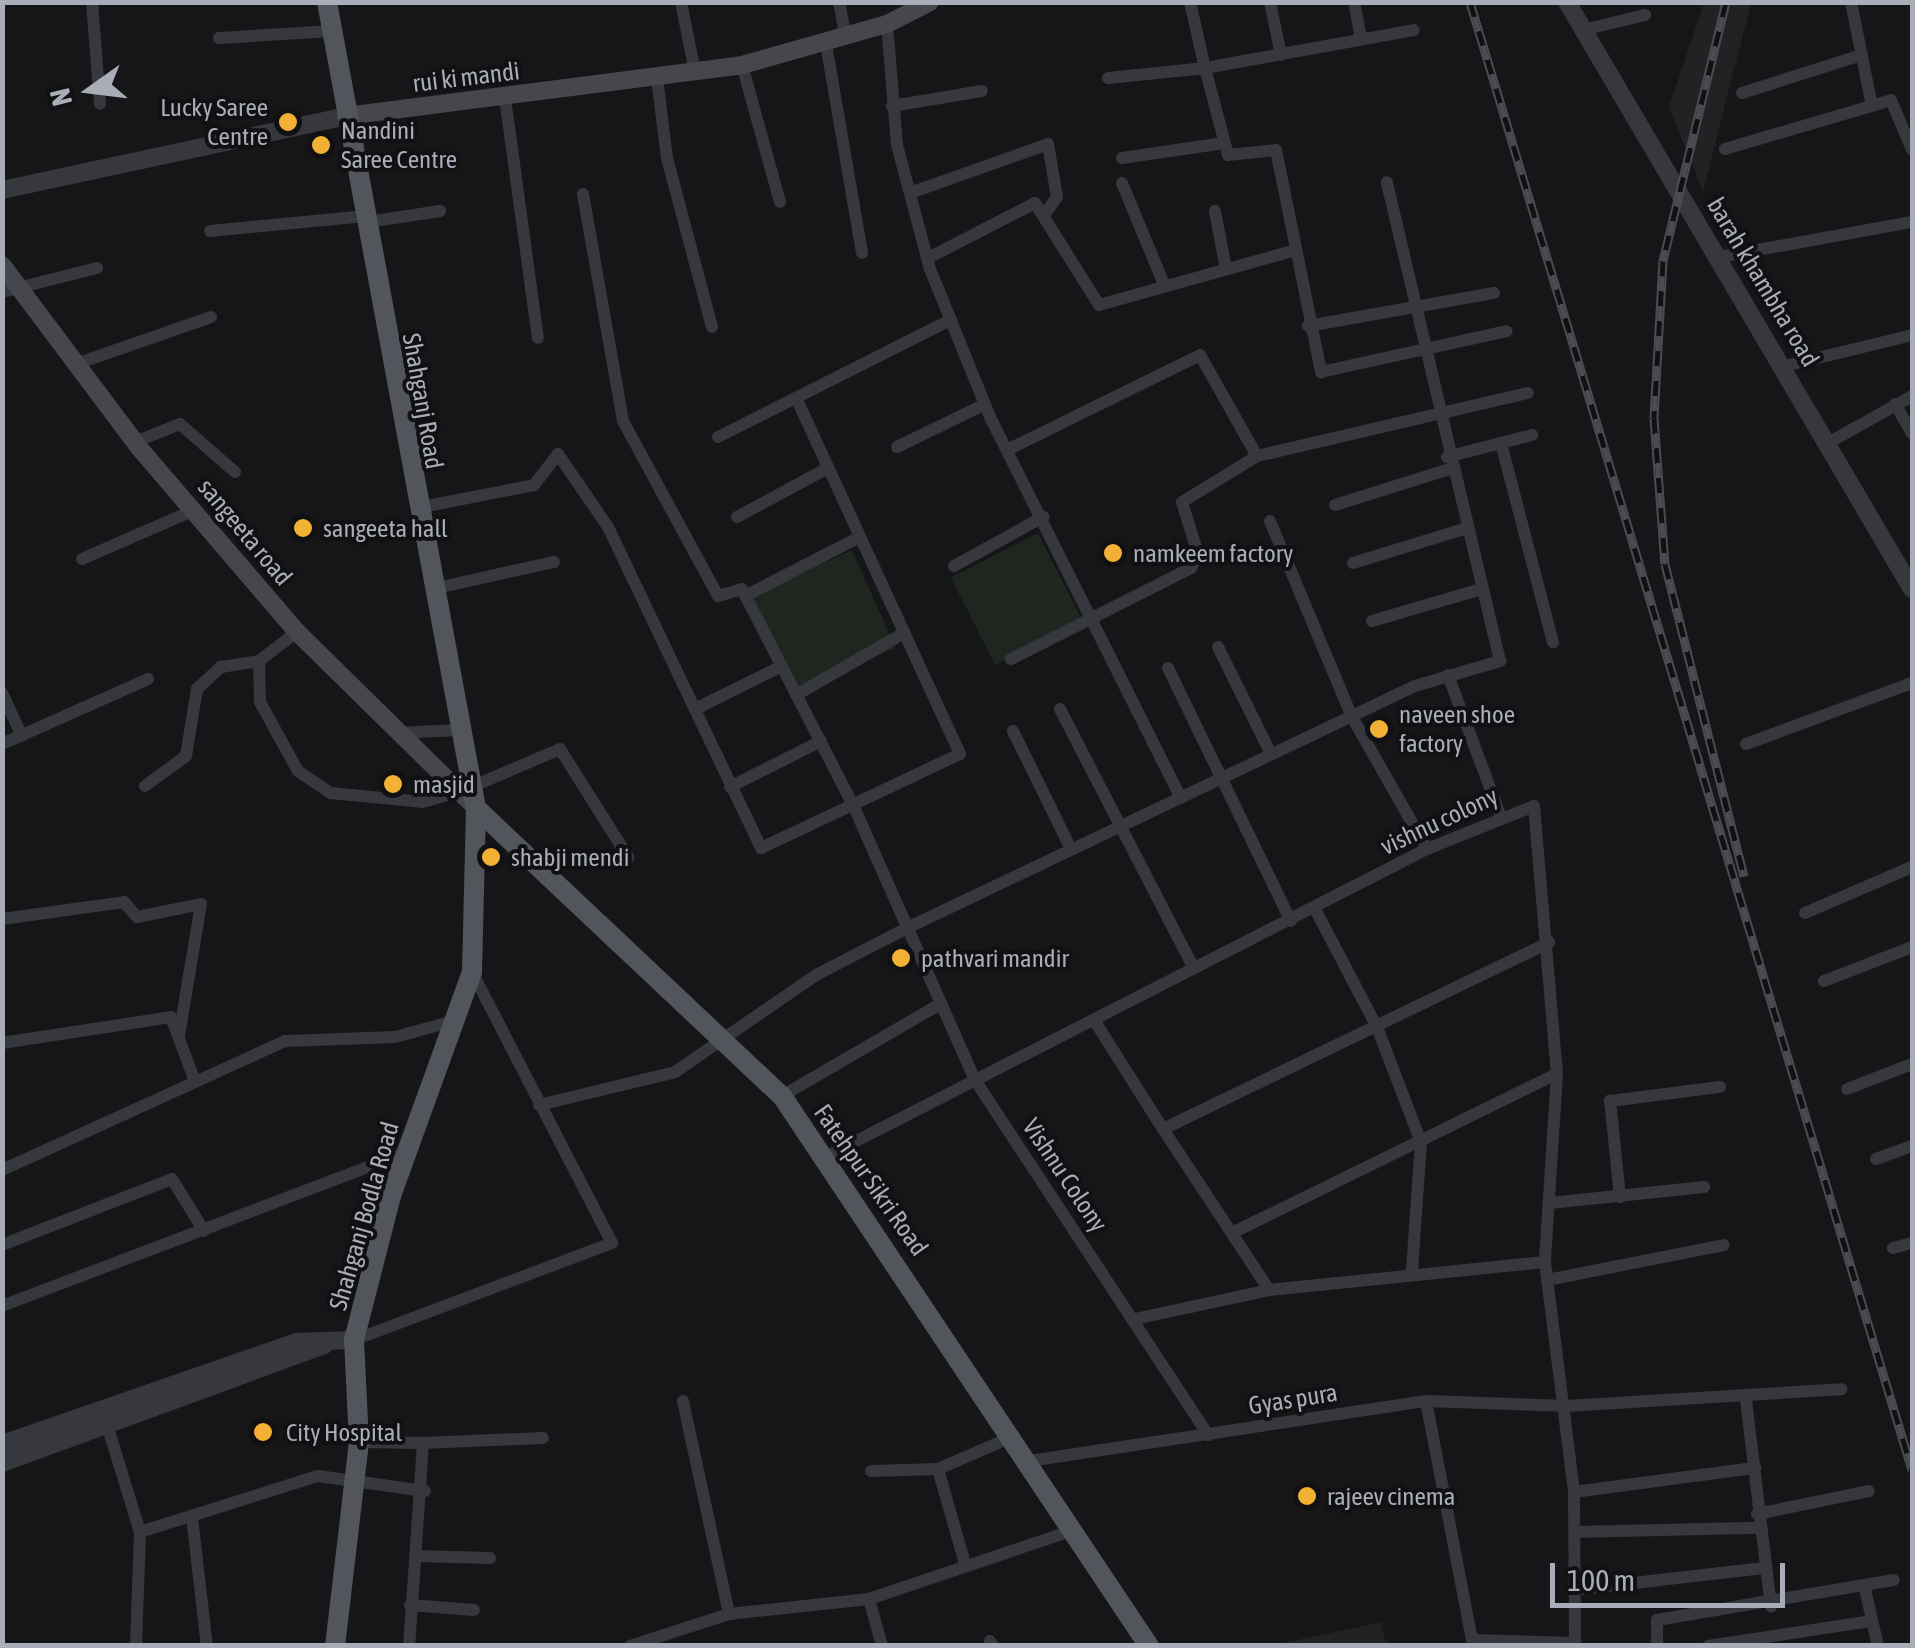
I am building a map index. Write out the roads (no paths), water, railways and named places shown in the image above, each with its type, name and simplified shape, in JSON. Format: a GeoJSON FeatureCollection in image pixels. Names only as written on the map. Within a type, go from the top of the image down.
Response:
{"type":"FeatureCollection","features":[{"type":"Feature","properties":{"kind":"main road","name":"Shahganj Road"},"geometry":{"type":"LineString","coordinates":[[326,2],[469,796]]}},
{"type":"Feature","properties":{"kind":"main road","name":"rui ki mandi"},"geometry":{"type":"LineString","coordinates":[[346,116],[742,65],[846,38],[887,24],[930,2]]}},
{"type":"Feature","properties":{"kind":"main road","name":"sangeeta road"},"geometry":{"type":"LineString","coordinates":[[2,265],[8,289],[76,364],[136,442],[297,632],[397,733],[469,796]]}},
{"type":"Feature","properties":{"kind":"main road","name":"Shahganj Bodla Road"},"geometry":{"type":"LineString","coordinates":[[335,1646],[360,1442],[354,1340],[407,1152],[472,972],[469,796]]}},
{"type":"Feature","properties":{"kind":"main road","name":"Fatehpur Sikri Road"},"geometry":{"type":"LineString","coordinates":[[469,796],[724,1033],[782,1096],[1014,1436],[1149,1646]]}},
{"type":"Feature","properties":{"kind":"street"},"geometry":{"type":"LineString","coordinates":[[92,2],[100,104]]}},
{"type":"Feature","properties":{"kind":"street"},"geometry":{"type":"LineString","coordinates":[[681,2],[694,72]]}},
{"type":"Feature","properties":{"kind":"street"},"geometry":{"type":"LineString","coordinates":[[838,2],[846,38]]}},
{"type":"Feature","properties":{"kind":"street"},"geometry":{"type":"LineString","coordinates":[[1190,2],[1229,156],[1276,150],[1292,251],[1321,372],[1507,331]]}},
{"type":"Feature","properties":{"kind":"street"},"geometry":{"type":"LineString","coordinates":[[1270,2],[1281,55]]}},
{"type":"Feature","properties":{"kind":"street"},"geometry":{"type":"LineString","coordinates":[[1354,2],[1362,39]]}},
{"type":"Feature","properties":{"kind":"street","name":"barah khambha road"},"geometry":{"type":"LineString","coordinates":[[1568,2],[1785,366],[1912,589]]}},
{"type":"Feature","properties":{"kind":"street"},"geometry":{"type":"LineString","coordinates":[[1851,2],[1872,106]]}},
{"type":"Feature","properties":{"kind":"street"},"geometry":{"type":"LineString","coordinates":[[1583,30],[1645,15]]}},
{"type":"Feature","properties":{"kind":"street"},"geometry":{"type":"LineString","coordinates":[[887,24],[892,106],[910,194],[951,320],[1007,450],[1181,798]]}},
{"type":"Feature","properties":{"kind":"street"},"geometry":{"type":"LineString","coordinates":[[1108,78],[1206,68],[1414,30]]}},
{"type":"Feature","properties":{"kind":"street"},"geometry":{"type":"LineString","coordinates":[[219,38],[332,32]]}},
{"type":"Feature","properties":{"kind":"street"},"geometry":{"type":"LineString","coordinates":[[826,44],[862,254]]}},
{"type":"Feature","properties":{"kind":"street"},"geometry":{"type":"LineString","coordinates":[[1742,93],[1862,55]]}},
{"type":"Feature","properties":{"kind":"street"},"geometry":{"type":"LineString","coordinates":[[742,65],[780,202]]}},
{"type":"Feature","properties":{"kind":"street"},"geometry":{"type":"LineString","coordinates":[[658,78],[666,158],[712,327]]}},
{"type":"Feature","properties":{"kind":"street"},"geometry":{"type":"LineString","coordinates":[[892,106],[982,91]]}},
{"type":"Feature","properties":{"kind":"street"},"geometry":{"type":"LineString","coordinates":[[505,98],[538,338]]}},
{"type":"Feature","properties":{"kind":"street"},"geometry":{"type":"LineString","coordinates":[[1724,149],[1896,101],[1912,150]]}},
{"type":"Feature","properties":{"kind":"street","name":"rui ki mandi"},"geometry":{"type":"LineString","coordinates":[[2,190],[346,116]]}},
{"type":"Feature","properties":{"kind":"street"},"geometry":{"type":"LineString","coordinates":[[1122,158],[1224,143]]}},
{"type":"Feature","properties":{"kind":"street"},"geometry":{"type":"LineString","coordinates":[[910,194],[1048,144],[1057,197],[1046,213]]}},
{"type":"Feature","properties":{"kind":"street"},"geometry":{"type":"LineString","coordinates":[[1122,182],[1163,282]]}},
{"type":"Feature","properties":{"kind":"street"},"geometry":{"type":"LineString","coordinates":[[540,1105],[676,1072],[724,1033],[905,930],[1352,716],[1448,675],[1500,661],[1478,590],[1388,182]]}},
{"type":"Feature","properties":{"kind":"street"},"geometry":{"type":"LineString","coordinates":[[583,194],[623,420],[718,596],[740,588],[745,596],[858,538]]}},
{"type":"Feature","properties":{"kind":"street"},"geometry":{"type":"LineString","coordinates":[[928,258],[1035,203],[1046,213],[1099,305],[1225,264],[1292,251]]}},
{"type":"Feature","properties":{"kind":"street"},"geometry":{"type":"LineString","coordinates":[[210,231],[440,211]]}},
{"type":"Feature","properties":{"kind":"street"},"geometry":{"type":"LineString","coordinates":[[1215,212],[1225,264]]}},
{"type":"Feature","properties":{"kind":"street"},"geometry":{"type":"LineString","coordinates":[[1718,257],[1912,222]]}},
{"type":"Feature","properties":{"kind":"street"},"geometry":{"type":"LineString","coordinates":[[8,289],[97,268]]}},
{"type":"Feature","properties":{"kind":"street"},"geometry":{"type":"LineString","coordinates":[[1308,326],[1494,292]]}},
{"type":"Feature","properties":{"kind":"street"},"geometry":{"type":"LineString","coordinates":[[76,364],[211,318]]}},
{"type":"Feature","properties":{"kind":"street"},"geometry":{"type":"LineString","coordinates":[[718,438],[798,402],[951,320]]}},
{"type":"Feature","properties":{"kind":"street"},"geometry":{"type":"LineString","coordinates":[[1785,366],[1912,335]]}},
{"type":"Feature","properties":{"kind":"street"},"geometry":{"type":"LineString","coordinates":[[1007,450],[1200,355],[1257,456]]}},
{"type":"Feature","properties":{"kind":"street"},"geometry":{"type":"LineString","coordinates":[[1011,659],[1191,568],[1198,554],[1182,502],[1257,456],[1437,410],[1528,393]]}},
{"type":"Feature","properties":{"kind":"street"},"geometry":{"type":"LineString","coordinates":[[1828,443],[1912,396]]}},
{"type":"Feature","properties":{"kind":"street"},"geometry":{"type":"LineString","coordinates":[[417,508],[534,485],[558,454],[583,480],[758,848],[854,807],[960,754],[798,402]]}},
{"type":"Feature","properties":{"kind":"street"},"geometry":{"type":"LineString","coordinates":[[897,447],[985,404]]}},
{"type":"Feature","properties":{"kind":"street"},"geometry":{"type":"LineString","coordinates":[[1894,404],[1912,434]]}},
{"type":"Feature","properties":{"kind":"street"},"geometry":{"type":"LineString","coordinates":[[136,442],[180,424],[235,472]]}},
{"type":"Feature","properties":{"kind":"street"},"geometry":{"type":"LineString","coordinates":[[1335,505],[1532,435]]}},
{"type":"Feature","properties":{"kind":"street"},"geometry":{"type":"LineString","coordinates":[[1501,443],[1552,642]]}},
{"type":"Feature","properties":{"kind":"street"},"geometry":{"type":"LineString","coordinates":[[738,516],[826,470]]}},
{"type":"Feature","properties":{"kind":"street"},"geometry":{"type":"LineString","coordinates":[[82,560],[194,510]]}},
{"type":"Feature","properties":{"kind":"street"},"geometry":{"type":"LineString","coordinates":[[954,566],[1042,517]]}},
{"type":"Feature","properties":{"kind":"street"},"geometry":{"type":"LineString","coordinates":[[1270,521],[1300,602],[1352,716],[1428,849]]}},
{"type":"Feature","properties":{"kind":"street"},"geometry":{"type":"LineString","coordinates":[[1353,563],[1464,529]]}},
{"type":"Feature","properties":{"kind":"street"},"geometry":{"type":"LineString","coordinates":[[432,589],[554,562]]}},
{"type":"Feature","properties":{"kind":"street"},"geometry":{"type":"LineString","coordinates":[[1372,622],[1478,590]]}},
{"type":"Feature","properties":{"kind":"street","name":"Vishnu Colony"},"geometry":{"type":"LineString","coordinates":[[745,596],[854,807],[905,930],[975,1080],[1208,1435]]}},
{"type":"Feature","properties":{"kind":"street"},"geometry":{"type":"LineString","coordinates":[[146,786],[186,756],[197,690],[221,667],[259,661],[297,632]]}},
{"type":"Feature","properties":{"kind":"street"},"geometry":{"type":"LineString","coordinates":[[796,695],[904,634]]}},
{"type":"Feature","properties":{"kind":"street"},"geometry":{"type":"LineString","coordinates":[[1218,647],[1272,754]]}},
{"type":"Feature","properties":{"kind":"street"},"geometry":{"type":"LineString","coordinates":[[259,661],[262,707],[296,768],[324,790],[422,802],[469,796],[560,749],[628,856]]}},
{"type":"Feature","properties":{"kind":"street"},"geometry":{"type":"LineString","coordinates":[[695,709],[782,666]]}},
{"type":"Feature","properties":{"kind":"street"},"geometry":{"type":"LineString","coordinates":[[1168,668],[1291,921]]}},
{"type":"Feature","properties":{"kind":"street"},"geometry":{"type":"LineString","coordinates":[[1448,675],[1500,815]]}},
{"type":"Feature","properties":{"kind":"street"},"geometry":{"type":"LineString","coordinates":[[2,744],[148,680]]}},
{"type":"Feature","properties":{"kind":"street"},"geometry":{"type":"LineString","coordinates":[[1746,744],[1912,683]]}},
{"type":"Feature","properties":{"kind":"street"},"geometry":{"type":"LineString","coordinates":[[2,693],[22,736]]}},
{"type":"Feature","properties":{"kind":"street"},"geometry":{"type":"LineString","coordinates":[[1060,709],[1114,827],[1194,967]]}},
{"type":"Feature","properties":{"kind":"street"},"geometry":{"type":"LineString","coordinates":[[397,733],[460,730]]}},
{"type":"Feature","properties":{"kind":"street"},"geometry":{"type":"LineString","coordinates":[[1013,731],[1071,848]]}},
{"type":"Feature","properties":{"kind":"street"},"geometry":{"type":"LineString","coordinates":[[730,786],[821,741]]}},
{"type":"Feature","properties":{"kind":"street","name":"vishnu colony"},"geometry":{"type":"LineString","coordinates":[[826,1156],[1428,849],[1500,815],[1529,806],[1540,814],[1557,1074],[1545,1262],[1574,1492],[1575,1644]]}},
{"type":"Feature","properties":{"kind":"street"},"geometry":{"type":"LineString","coordinates":[[1805,913],[1912,867]]}},
{"type":"Feature","properties":{"kind":"street"},"geometry":{"type":"LineString","coordinates":[[2,919],[124,902],[137,917],[201,904],[180,1036]]}},
{"type":"Feature","properties":{"kind":"street"},"geometry":{"type":"LineString","coordinates":[[1315,909],[1377,1027],[1421,1142],[1412,1272]]}},
{"type":"Feature","properties":{"kind":"street"},"geometry":{"type":"LineString","coordinates":[[1163,1129],[1548,942]]}},
{"type":"Feature","properties":{"kind":"street"},"geometry":{"type":"LineString","coordinates":[[1824,980],[1912,947]]}},
{"type":"Feature","properties":{"kind":"street"},"geometry":{"type":"LineString","coordinates":[[2,1463],[108,1428],[324,1345],[354,1340],[611,1246],[472,972]]}},
{"type":"Feature","properties":{"kind":"street"},"geometry":{"type":"LineString","coordinates":[[782,1096],[940,1004]]}},
{"type":"Feature","properties":{"kind":"street"},"geometry":{"type":"LineString","coordinates":[[2,1043],[169,1016],[194,1079]]}},
{"type":"Feature","properties":{"kind":"street"},"geometry":{"type":"LineString","coordinates":[[1094,1020],[1163,1129],[1236,1232],[1269,1290]]}},
{"type":"Feature","properties":{"kind":"street"},"geometry":{"type":"LineString","coordinates":[[2,1170],[284,1041],[395,1036],[454,1021]]}},
{"type":"Feature","properties":{"kind":"street"},"geometry":{"type":"LineString","coordinates":[[1847,1090],[1912,1064]]}},
{"type":"Feature","properties":{"kind":"street"},"geometry":{"type":"LineString","coordinates":[[1236,1232],[1557,1074]]}},
{"type":"Feature","properties":{"kind":"street"},"geometry":{"type":"LineString","coordinates":[[1620,1197],[1610,1102],[1720,1087]]}},
{"type":"Feature","properties":{"kind":"street"},"geometry":{"type":"LineString","coordinates":[[1876,1158],[1912,1146]]}},
{"type":"Feature","properties":{"kind":"street"},"geometry":{"type":"LineString","coordinates":[[2,1306],[407,1152]]}},
{"type":"Feature","properties":{"kind":"street"},"geometry":{"type":"LineString","coordinates":[[2,1245],[172,1180],[204,1231]]}},
{"type":"Feature","properties":{"kind":"street"},"geometry":{"type":"LineString","coordinates":[[1550,1204],[1704,1187]]}},
{"type":"Feature","properties":{"kind":"street"},"geometry":{"type":"LineString","coordinates":[[1893,1248],[1912,1242]]}},
{"type":"Feature","properties":{"kind":"street"},"geometry":{"type":"LineString","coordinates":[[1547,1280],[1724,1246]]}},
{"type":"Feature","properties":{"kind":"street"},"geometry":{"type":"LineString","coordinates":[[1135,1319],[1269,1290],[1412,1272],[1545,1262]]}},
{"type":"Feature","properties":{"kind":"street"},"geometry":{"type":"LineString","coordinates":[[2,1444],[296,1342],[324,1345]]}},
{"type":"Feature","properties":{"kind":"street","name":"Gyas pura"},"geometry":{"type":"LineString","coordinates":[[1029,1461],[1426,1401],[1566,1406],[1746,1400],[1841,1389]]}},
{"type":"Feature","properties":{"kind":"street"},"geometry":{"type":"LineString","coordinates":[[1746,1400],[1757,1521],[1771,1606]]}},
{"type":"Feature","properties":{"kind":"street"},"geometry":{"type":"LineString","coordinates":[[1426,1401],[1472,1643],[1575,1644]]}},
{"type":"Feature","properties":{"kind":"street"},"geometry":{"type":"LineString","coordinates":[[683,1402],[729,1614]]}},
{"type":"Feature","properties":{"kind":"street"},"geometry":{"type":"LineString","coordinates":[[108,1428],[140,1532],[136,1646]]}},
{"type":"Feature","properties":{"kind":"street"},"geometry":{"type":"LineString","coordinates":[[871,1471],[938,1468],[1014,1436]]}},
{"type":"Feature","properties":{"kind":"street"},"geometry":{"type":"LineString","coordinates":[[360,1442],[423,1444],[544,1438]]}},
{"type":"Feature","properties":{"kind":"street"},"geometry":{"type":"LineString","coordinates":[[409,1646],[410,1605],[425,1492],[423,1444]]}},
{"type":"Feature","properties":{"kind":"street"},"geometry":{"type":"LineString","coordinates":[[938,1468],[965,1564]]}},
{"type":"Feature","properties":{"kind":"street"},"geometry":{"type":"LineString","coordinates":[[1574,1492],[1755,1468]]}},
{"type":"Feature","properties":{"kind":"street"},"geometry":{"type":"LineString","coordinates":[[140,1532],[318,1476],[356,1487],[425,1492]]}},
{"type":"Feature","properties":{"kind":"street"},"geometry":{"type":"LineString","coordinates":[[1576,1532],[1757,1521],[1869,1491]]}},
{"type":"Feature","properties":{"kind":"street"},"geometry":{"type":"LineString","coordinates":[[192,1517],[206,1646]]}},
{"type":"Feature","properties":{"kind":"street"},"geometry":{"type":"LineString","coordinates":[[630,1646],[729,1614],[869,1598],[1074,1530]]}},
{"type":"Feature","properties":{"kind":"street"},"geometry":{"type":"LineString","coordinates":[[417,1556],[490,1558]]}},
{"type":"Feature","properties":{"kind":"street"},"geometry":{"type":"LineString","coordinates":[[1573,1590],[1764,1568]]}},
{"type":"Feature","properties":{"kind":"street"},"geometry":{"type":"LineString","coordinates":[[1656,1646],[1657,1620],[1771,1606],[1894,1580]]}},
{"type":"Feature","properties":{"kind":"street"},"geometry":{"type":"LineString","coordinates":[[1865,1589],[1878,1646]]}},
{"type":"Feature","properties":{"kind":"street"},"geometry":{"type":"LineString","coordinates":[[869,1598],[882,1646]]}},
{"type":"Feature","properties":{"kind":"street"},"geometry":{"type":"LineString","coordinates":[[410,1605],[474,1610]]}},
{"type":"Feature","properties":{"kind":"street"},"geometry":{"type":"LineString","coordinates":[[1708,1646],[1872,1621]]}},
{"type":"Feature","properties":{"kind":"railway"},"geometry":{"type":"LineString","coordinates":[[1470,2],[1912,1470]]}},
{"type":"Feature","properties":{"kind":"railway"},"geometry":{"type":"LineString","coordinates":[[1726,2],[1663,261],[1654,418],[1665,564],[1744,876]]}},
{"type":"Feature","properties":{"kind":"place","name":"Lucky Saree Centre"},"geometry":{"type":"Point","coordinates":[288,122]}},
{"type":"Feature","properties":{"kind":"place","name":"Nandini Saree Centre"},"geometry":{"type":"Point","coordinates":[321,145]}},
{"type":"Feature","properties":{"kind":"place","name":"sangeeta hall"},"geometry":{"type":"Point","coordinates":[303,528]}},
{"type":"Feature","properties":{"kind":"place","name":"namkeem factory"},"geometry":{"type":"Point","coordinates":[1113,553]}},
{"type":"Feature","properties":{"kind":"place","name":"naveen shoe factory"},"geometry":{"type":"Point","coordinates":[1379,729]}},
{"type":"Feature","properties":{"kind":"place","name":"masjid"},"geometry":{"type":"Point","coordinates":[393,784]}},
{"type":"Feature","properties":{"kind":"place","name":"shabji mendi"},"geometry":{"type":"Point","coordinates":[491,857]}},
{"type":"Feature","properties":{"kind":"place","name":"pathvari mandir"},"geometry":{"type":"Point","coordinates":[901,958]}},
{"type":"Feature","properties":{"kind":"place","name":"City Hospital"},"geometry":{"type":"Point","coordinates":[263,1432]}},
{"type":"Feature","properties":{"kind":"place","name":"rajeev cinema"},"geometry":{"type":"Point","coordinates":[1307,1496]}}]}
